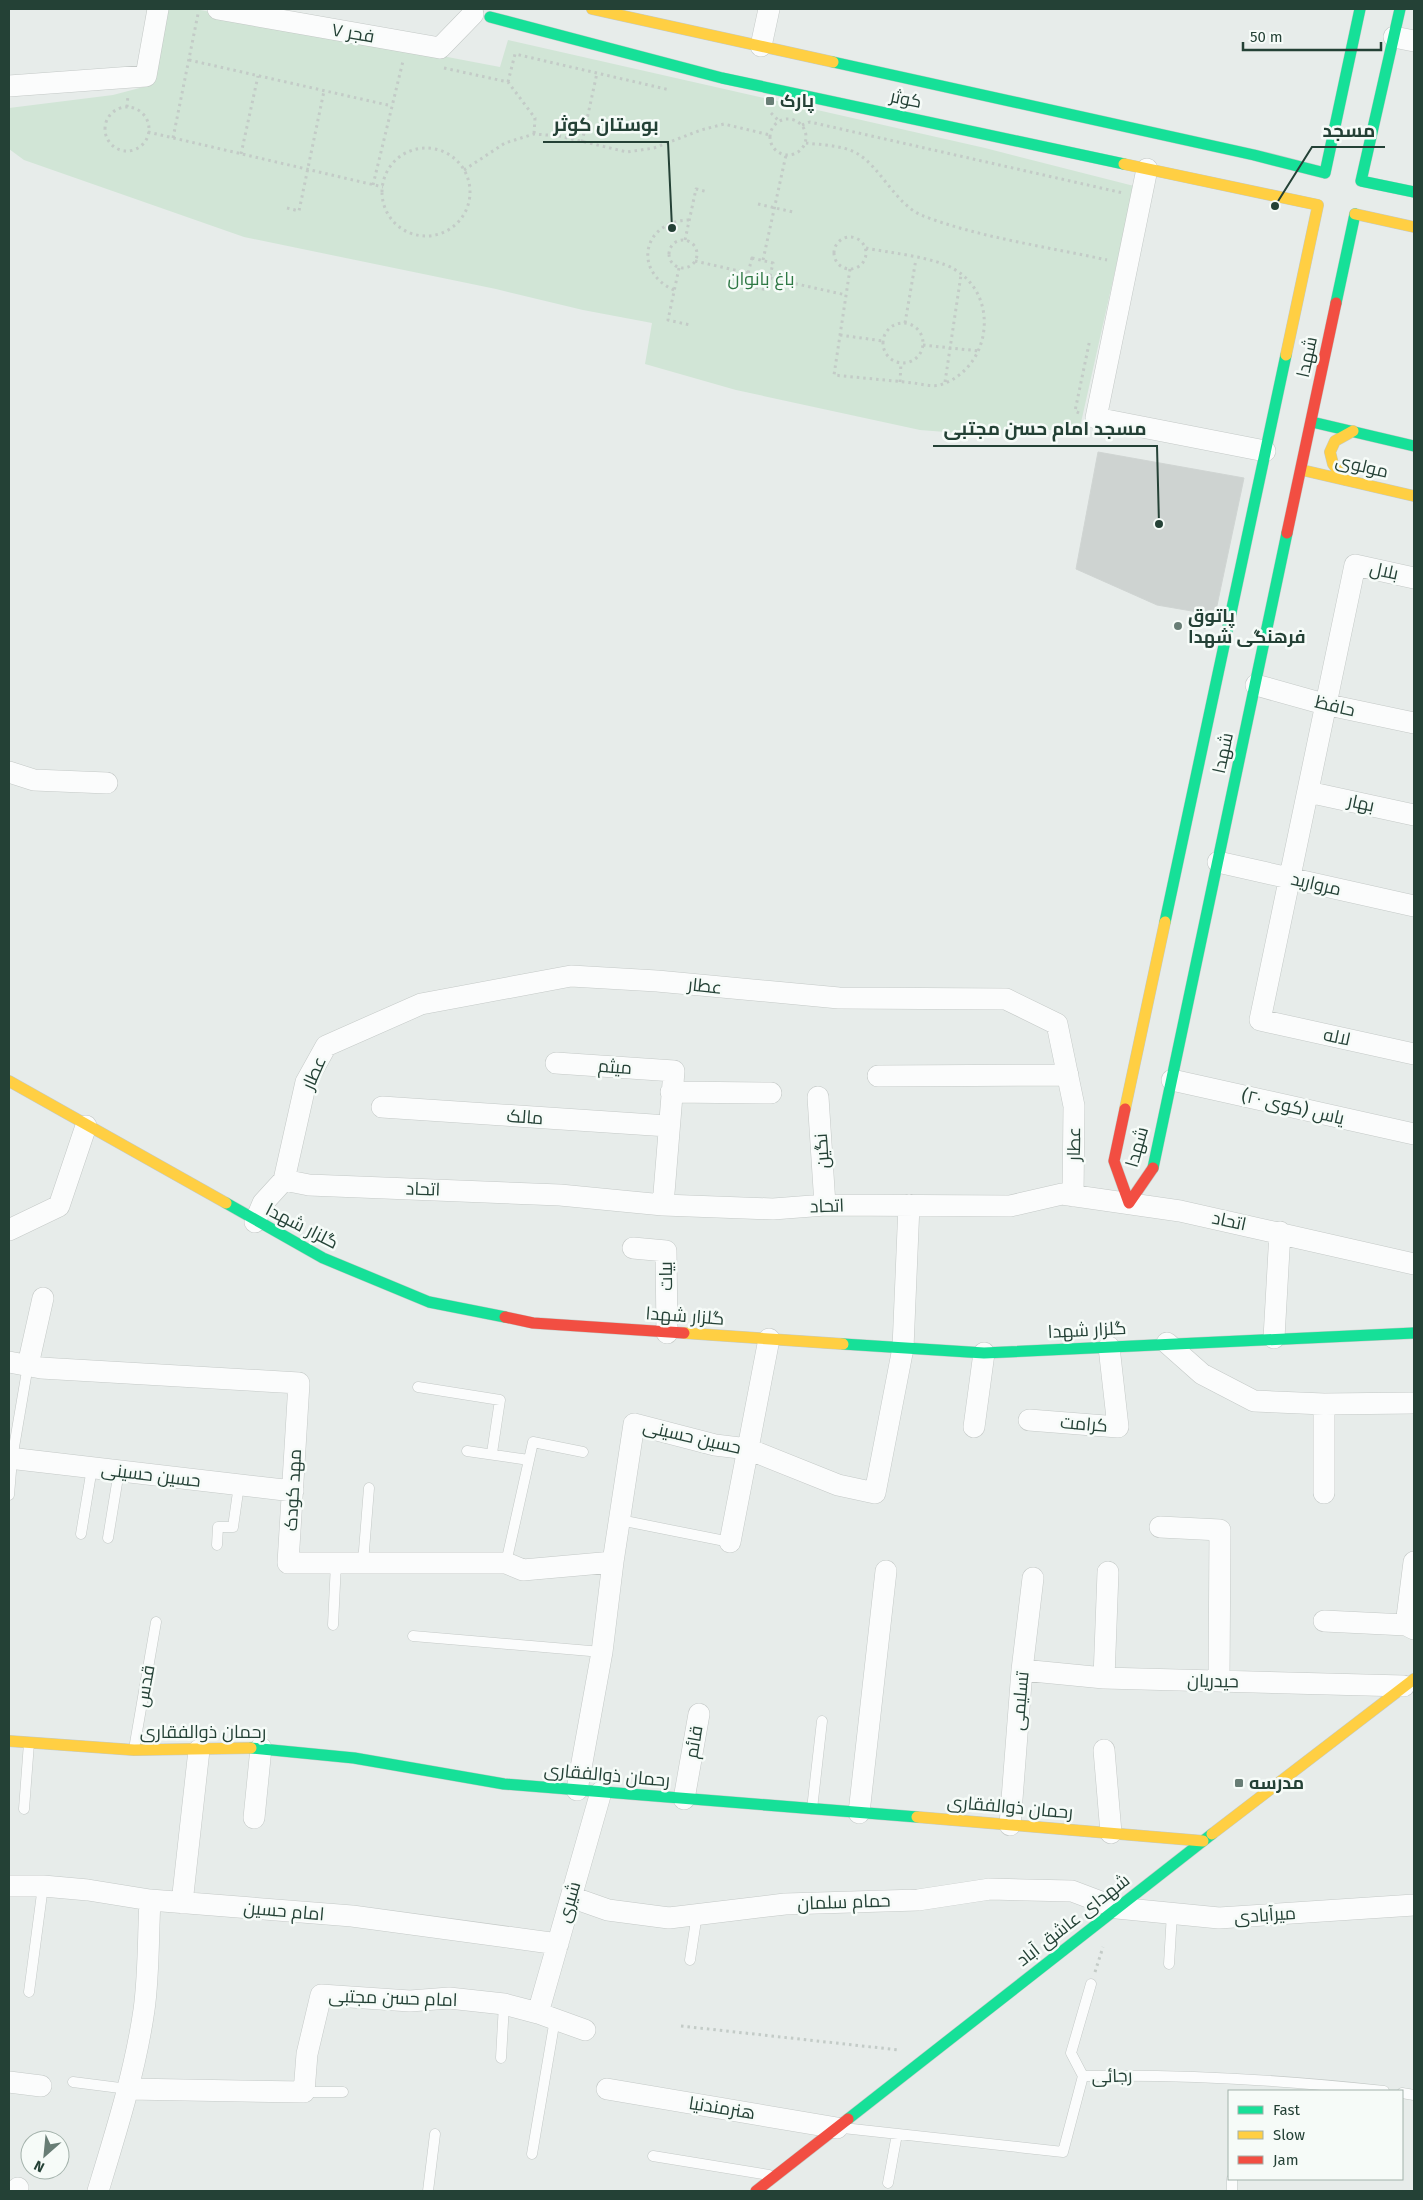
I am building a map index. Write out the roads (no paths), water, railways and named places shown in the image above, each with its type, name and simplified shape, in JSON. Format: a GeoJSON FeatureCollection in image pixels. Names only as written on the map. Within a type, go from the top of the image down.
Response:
{"type":"FeatureCollection","features":[{"type":"Feature","properties":{"kind":"street"},"geometry":{"type":"LineString","coordinates":[[9,86],[146,76],[158,9]]}},
{"type":"Feature","properties":{"kind":"street"},"geometry":{"type":"LineString","coordinates":[[477,13],[500,9]]}},
{"type":"Feature","properties":{"kind":"street","name":"کوثر"},"geometry":{"type":"LineString","coordinates":[[592,9],[1254,155],[1325,173]]}},
{"type":"Feature","properties":{"kind":"street"},"geometry":{"type":"LineString","coordinates":[[761,46],[769,9]]}},
{"type":"Feature","properties":{"kind":"street"},"geometry":{"type":"LineString","coordinates":[[1328,216],[1318,205],[1316,188],[1325,173],[1360,9]]}},
{"type":"Feature","properties":{"kind":"street"},"geometry":{"type":"LineString","coordinates":[[1355,214],[1364,198],[1361,180],[1400,9]]}},
{"type":"Feature","properties":{"kind":"street","name":"فجر ۷"},"geometry":{"type":"LineString","coordinates":[[213,13],[440,48],[477,13]]}},
{"type":"Feature","properties":{"kind":"street","name":"کوثر"},"geometry":{"type":"LineString","coordinates":[[477,13],[722,78],[1318,205]]}},
{"type":"Feature","properties":{"kind":"street"},"geometry":{"type":"LineString","coordinates":[[1394,37],[1414,41]]}},
{"type":"Feature","properties":{"kind":"street"},"geometry":{"type":"LineString","coordinates":[[1147,169],[1096,418],[1265,451]]}},
{"type":"Feature","properties":{"kind":"street"},"geometry":{"type":"LineString","coordinates":[[1325,173],[1345,170],[1361,180],[1414,192]]}},
{"type":"Feature","properties":{"kind":"street","name":"شهدا"},"geometry":{"type":"LineString","coordinates":[[1129,1203],[1114,1161],[1318,205]]}},
{"type":"Feature","properties":{"kind":"street"},"geometry":{"type":"LineString","coordinates":[[1341,219],[1355,214],[1414,227]]}},
{"type":"Feature","properties":{"kind":"street","name":"شهدا"},"geometry":{"type":"LineString","coordinates":[[1129,1203],[1152,1171],[1355,214]]}},
{"type":"Feature","properties":{"kind":"street","name":"مولوی"},"geometry":{"type":"LineString","coordinates":[[1312,422],[1414,446]]}},
{"type":"Feature","properties":{"kind":"street"},"geometry":{"type":"LineString","coordinates":[[1345,480],[1328,456],[1330,446],[1338,437],[1353,431]]}},
{"type":"Feature","properties":{"kind":"street","name":"مولوی"},"geometry":{"type":"LineString","coordinates":[[1302,470],[1414,496]]}},
{"type":"Feature","properties":{"kind":"street","name":"بلال"},"geometry":{"type":"LineString","coordinates":[[1324,704],[1355,565],[1414,578]]}},
{"type":"Feature","properties":{"kind":"street","name":"حافظ"},"geometry":{"type":"LineString","coordinates":[[1256,685],[1324,704],[1414,723]]}},
{"type":"Feature","properties":{"kind":"street"},"geometry":{"type":"LineString","coordinates":[[1290,878],[1324,704]]}},
{"type":"Feature","properties":{"kind":"street"},"geometry":{"type":"LineString","coordinates":[[9,772],[34,780],[106,783]]}},
{"type":"Feature","properties":{"kind":"street","name":"بهار"},"geometry":{"type":"LineString","coordinates":[[1308,792],[1414,815]]}},
{"type":"Feature","properties":{"kind":"street","name":"مروارید"},"geometry":{"type":"LineString","coordinates":[[1218,862],[1414,906]]}},
{"type":"Feature","properties":{"kind":"street","name":"لاله"},"geometry":{"type":"LineString","coordinates":[[1290,878],[1260,1020],[1414,1054]]}},
{"type":"Feature","properties":{"kind":"street","name":"عطار"},"geometry":{"type":"LineString","coordinates":[[284,1180],[306,1082],[326,1046],[421,1004],[571,976],[656,981],[839,998],[1006,999],[1057,1024],[1074,1106],[1073,1196]]}},
{"type":"Feature","properties":{"kind":"street","name":"میثم"},"geometry":{"type":"LineString","coordinates":[[556,1063],[674,1071],[671,1092]]}},
{"type":"Feature","properties":{"kind":"street"},"geometry":{"type":"LineString","coordinates":[[878,1076],[1068,1075]]}},
{"type":"Feature","properties":{"kind":"street","name":"یاس (کوی ۲۰)"},"geometry":{"type":"LineString","coordinates":[[1172,1080],[1414,1134]]}},
{"type":"Feature","properties":{"kind":"street","name":"گلزار شهدا"},"geometry":{"type":"LineString","coordinates":[[9,1082],[255,1222],[323,1258],[429,1302],[534,1323],[984,1353],[1274,1338],[1414,1333]]}},
{"type":"Feature","properties":{"kind":"street"},"geometry":{"type":"LineString","coordinates":[[663,1205],[671,1092],[771,1093]]}},
{"type":"Feature","properties":{"kind":"street","name":"نگین"},"geometry":{"type":"LineString","coordinates":[[818,1097],[825,1204]]}},
{"type":"Feature","properties":{"kind":"street","name":"مالک"},"geometry":{"type":"LineString","coordinates":[[382,1107],[668,1126]]}},
{"type":"Feature","properties":{"kind":"street"},"geometry":{"type":"LineString","coordinates":[[9,1230],[59,1206],[86,1126]]}},
{"type":"Feature","properties":{"kind":"street"},"geometry":{"type":"LineString","coordinates":[[255,1222],[263,1203],[284,1180]]}},
{"type":"Feature","properties":{"kind":"street","name":"اتحاد"},"geometry":{"type":"LineString","coordinates":[[284,1180],[309,1185],[560,1195],[663,1205],[772,1208],[825,1204],[1010,1206],[1062,1194],[1129,1203],[1280,1232],[1414,1264]]}},
{"type":"Feature","properties":{"kind":"street"},"geometry":{"type":"LineString","coordinates":[[902,1348],[909,1205]]}},
{"type":"Feature","properties":{"kind":"street"},"geometry":{"type":"LineString","coordinates":[[1274,1338],[1280,1232]]}},
{"type":"Feature","properties":{"kind":"street","name":"بیات"},"geometry":{"type":"LineString","coordinates":[[633,1248],[666,1252],[667,1333]]}},
{"type":"Feature","properties":{"kind":"street"},"geometry":{"type":"LineString","coordinates":[[18,1364],[43,1298]]}},
{"type":"Feature","properties":{"kind":"street"},"geometry":{"type":"LineString","coordinates":[[730,1542],[769,1339]]}},
{"type":"Feature","properties":{"kind":"street"},"geometry":{"type":"LineString","coordinates":[[1167,1343],[1202,1374],[1254,1401],[1324,1404],[1414,1403]]}},
{"type":"Feature","properties":{"kind":"street","name":"کرامت"},"geometry":{"type":"LineString","coordinates":[[1029,1420],[1118,1427],[1109,1347]]}},
{"type":"Feature","properties":{"kind":"street","name":"حسین حسینی"},"geometry":{"type":"LineString","coordinates":[[577,1790],[602,1652],[612,1562],[634,1424],[715,1445],[748,1449],[838,1485],[876,1493],[902,1348]]}},
{"type":"Feature","properties":{"kind":"street"},"geometry":{"type":"LineString","coordinates":[[974,1427],[984,1353]]}},
{"type":"Feature","properties":{"kind":"street","name":"مهد کودک"},"geometry":{"type":"LineString","coordinates":[[18,1364],[299,1383],[288,1563],[506,1563],[523,1570],[612,1562]]}},
{"type":"Feature","properties":{"kind":"street"},"geometry":{"type":"LineString","coordinates":[[1324,1404],[1324,1493]]}},
{"type":"Feature","properties":{"kind":"street","name":"حسین حسینی"},"geometry":{"type":"LineString","coordinates":[[10,1458],[292,1492]]}},
{"type":"Feature","properties":{"kind":"street"},"geometry":{"type":"LineString","coordinates":[[1160,1527],[1220,1530],[1219,1681]]}},
{"type":"Feature","properties":{"kind":"street"},"geometry":{"type":"LineString","coordinates":[[1324,1621],[1410,1627],[1414,1562]]}},
{"type":"Feature","properties":{"kind":"street"},"geometry":{"type":"LineString","coordinates":[[859,1813],[886,1572]]}},
{"type":"Feature","properties":{"kind":"street"},"geometry":{"type":"LineString","coordinates":[[1104,1678],[1108,1572]]}},
{"type":"Feature","properties":{"kind":"street","name":"تسلیمی"},"geometry":{"type":"LineString","coordinates":[[1010,1825],[1022,1670],[1033,1578]]}},
{"type":"Feature","properties":{"kind":"street","name":"حیدریان"},"geometry":{"type":"LineString","coordinates":[[1022,1670],[1104,1678],[1409,1683]]}},
{"type":"Feature","properties":{"kind":"street","name":"شهدای عاشق آباد"},"geometry":{"type":"LineString","coordinates":[[756,2191],[1117,1908],[1409,1683]]}},
{"type":"Feature","properties":{"kind":"street","name":"قائم"},"geometry":{"type":"LineString","coordinates":[[684,1800],[699,1714]]}},
{"type":"Feature","properties":{"kind":"street","name":"رحمان ذوالفقاری"},"geometry":{"type":"LineString","coordinates":[[9,1741],[134,1750],[199,1750],[226,1747],[261,1748],[354,1758],[504,1784],[1204,1841]]}},
{"type":"Feature","properties":{"kind":"street"},"geometry":{"type":"LineString","coordinates":[[254,1818],[261,1748]]}},
{"type":"Feature","properties":{"kind":"street"},"geometry":{"type":"LineString","coordinates":[[182,1903],[199,1750]]}},
{"type":"Feature","properties":{"kind":"street"},"geometry":{"type":"LineString","coordinates":[[1104,1750],[1111,1833]]}},
{"type":"Feature","properties":{"kind":"street","name":"شیری"},"geometry":{"type":"LineString","coordinates":[[547,2016],[558,1944],[601,1792]]}},
{"type":"Feature","properties":{"kind":"street","name":"امام حسین"},"geometry":{"type":"LineString","coordinates":[[9,1886],[43,1886],[88,1890],[150,1900],[372,1918],[448,1931],[558,1944]]}},
{"type":"Feature","properties":{"kind":"street","name":"حمام سلمان"},"geometry":{"type":"LineString","coordinates":[[571,1897],[616,1911],[669,1918],[785,1904],[918,1900],[990,1889],[1072,1890],[1117,1908]]}},
{"type":"Feature","properties":{"kind":"street"},"geometry":{"type":"LineString","coordinates":[[98,2191],[128,2089],[144,2008],[150,1900]]}},
{"type":"Feature","properties":{"kind":"street","name":"میرآبادی"},"geometry":{"type":"LineString","coordinates":[[1117,1908],[1219,1918],[1414,1905]]}},
{"type":"Feature","properties":{"kind":"street","name":"امام حسن مجتبی"},"geometry":{"type":"LineString","coordinates":[[304,2092],[307,2054],[320,1995],[410,2001],[449,1998],[504,2004],[547,2016],[585,2030]]}},
{"type":"Feature","properties":{"kind":"street"},"geometry":{"type":"LineString","coordinates":[[9,2082],[41,2086]]}},
{"type":"Feature","properties":{"kind":"street"},"geometry":{"type":"LineString","coordinates":[[128,2089],[304,2092]]}},
{"type":"Feature","properties":{"kind":"street","name":"هنرمندنیا"},"geometry":{"type":"LineString","coordinates":[[607,2089],[837,2128]]}},
{"type":"Feature","properties":{"kind":"lane"},"geometry":{"type":"LineString","coordinates":[[9,1495],[10,1458],[18,1364]]}},
{"type":"Feature","properties":{"kind":"lane"},"geometry":{"type":"LineString","coordinates":[[418,1387],[500,1400],[492,1453]]}},
{"type":"Feature","properties":{"kind":"lane"},"geometry":{"type":"LineString","coordinates":[[506,1563],[528,1460],[534,1442],[583,1452]]}},
{"type":"Feature","properties":{"kind":"lane"},"geometry":{"type":"LineString","coordinates":[[467,1450],[528,1460]]}},
{"type":"Feature","properties":{"kind":"lane"},"geometry":{"type":"LineString","coordinates":[[81,1534],[92,1468]]}},
{"type":"Feature","properties":{"kind":"lane"},"geometry":{"type":"LineString","coordinates":[[108,1538],[119,1471]]}},
{"type":"Feature","properties":{"kind":"lane"},"geometry":{"type":"LineString","coordinates":[[217,1545],[218,1527],[233,1527],[239,1485]]}},
{"type":"Feature","properties":{"kind":"lane"},"geometry":{"type":"LineString","coordinates":[[363,1563],[369,1488]]}},
{"type":"Feature","properties":{"kind":"lane"},"geometry":{"type":"LineString","coordinates":[[620,1520],[730,1542]]}},
{"type":"Feature","properties":{"kind":"lane"},"geometry":{"type":"LineString","coordinates":[[333,1625],[336,1563]]}},
{"type":"Feature","properties":{"kind":"lane","name":"قدس"},"geometry":{"type":"LineString","coordinates":[[134,1750],[156,1622]]}},
{"type":"Feature","properties":{"kind":"lane"},"geometry":{"type":"LineString","coordinates":[[413,1636],[602,1652]]}},
{"type":"Feature","properties":{"kind":"lane"},"geometry":{"type":"LineString","coordinates":[[812,1810],[822,1721]]}},
{"type":"Feature","properties":{"kind":"lane"},"geometry":{"type":"LineString","coordinates":[[24,1809],[29,1742]]}},
{"type":"Feature","properties":{"kind":"lane"},"geometry":{"type":"LineString","coordinates":[[30,1992],[43,1886]]}},
{"type":"Feature","properties":{"kind":"lane"},"geometry":{"type":"LineString","coordinates":[[1169,1964],[1172,1913]]}},
{"type":"Feature","properties":{"kind":"lane"},"geometry":{"type":"LineString","coordinates":[[690,1960],[697,1914]]}},
{"type":"Feature","properties":{"kind":"lane"},"geometry":{"type":"LineString","coordinates":[[1083,2076],[1071,2053],[1090,1984]]}},
{"type":"Feature","properties":{"kind":"lane"},"geometry":{"type":"LineString","coordinates":[[501,2058],[504,2004]]}},
{"type":"Feature","properties":{"kind":"lane"},"geometry":{"type":"LineString","coordinates":[[532,2154],[547,2016]]}},
{"type":"Feature","properties":{"kind":"lane","name":"رجائی"},"geometry":{"type":"LineString","coordinates":[[837,2128],[1063,2152],[1083,2076],[1133,2075],[1288,2080],[1375,2090]]}},
{"type":"Feature","properties":{"kind":"lane"},"geometry":{"type":"LineString","coordinates":[[73,2082],[128,2089]]}},
{"type":"Feature","properties":{"kind":"lane"},"geometry":{"type":"LineString","coordinates":[[304,2092],[343,2092]]}},
{"type":"Feature","properties":{"kind":"lane"},"geometry":{"type":"LineString","coordinates":[[428,2191],[435,2134]]}},
{"type":"Feature","properties":{"kind":"lane"},"geometry":{"type":"LineString","coordinates":[[888,2183],[897,2134]]}},
{"type":"Feature","properties":{"kind":"lane"},"geometry":{"type":"LineString","coordinates":[[653,2156],[775,2176]]}},
{"type":"Feature","properties":{"kind":"place","name":"پارک"},"geometry":{"type":"Point","coordinates":[770,101]}},
{"type":"Feature","properties":{"kind":"place","name":"مسجد"},"geometry":{"type":"Point","coordinates":[1275,206]}},
{"type":"Feature","properties":{"kind":"place","name":"بوستان کوثر"},"geometry":{"type":"Point","coordinates":[672,228]}},
{"type":"Feature","properties":{"kind":"place","name":"مسجد امام حسن مجتبی"},"geometry":{"type":"Point","coordinates":[1159,524]}},
{"type":"Feature","properties":{"kind":"place","name":"پاتوق فرهنگی شهدا"},"geometry":{"type":"Point","coordinates":[1178,626]}},
{"type":"Feature","properties":{"kind":"place","name":"مدرسه"},"geometry":{"type":"Point","coordinates":[1239,1783]}},
{"type":"Feature","properties":{"kind":"park label","name":"باغ بانوان"},"geometry":{"type":"Point","coordinates":[761,279]}}]}
